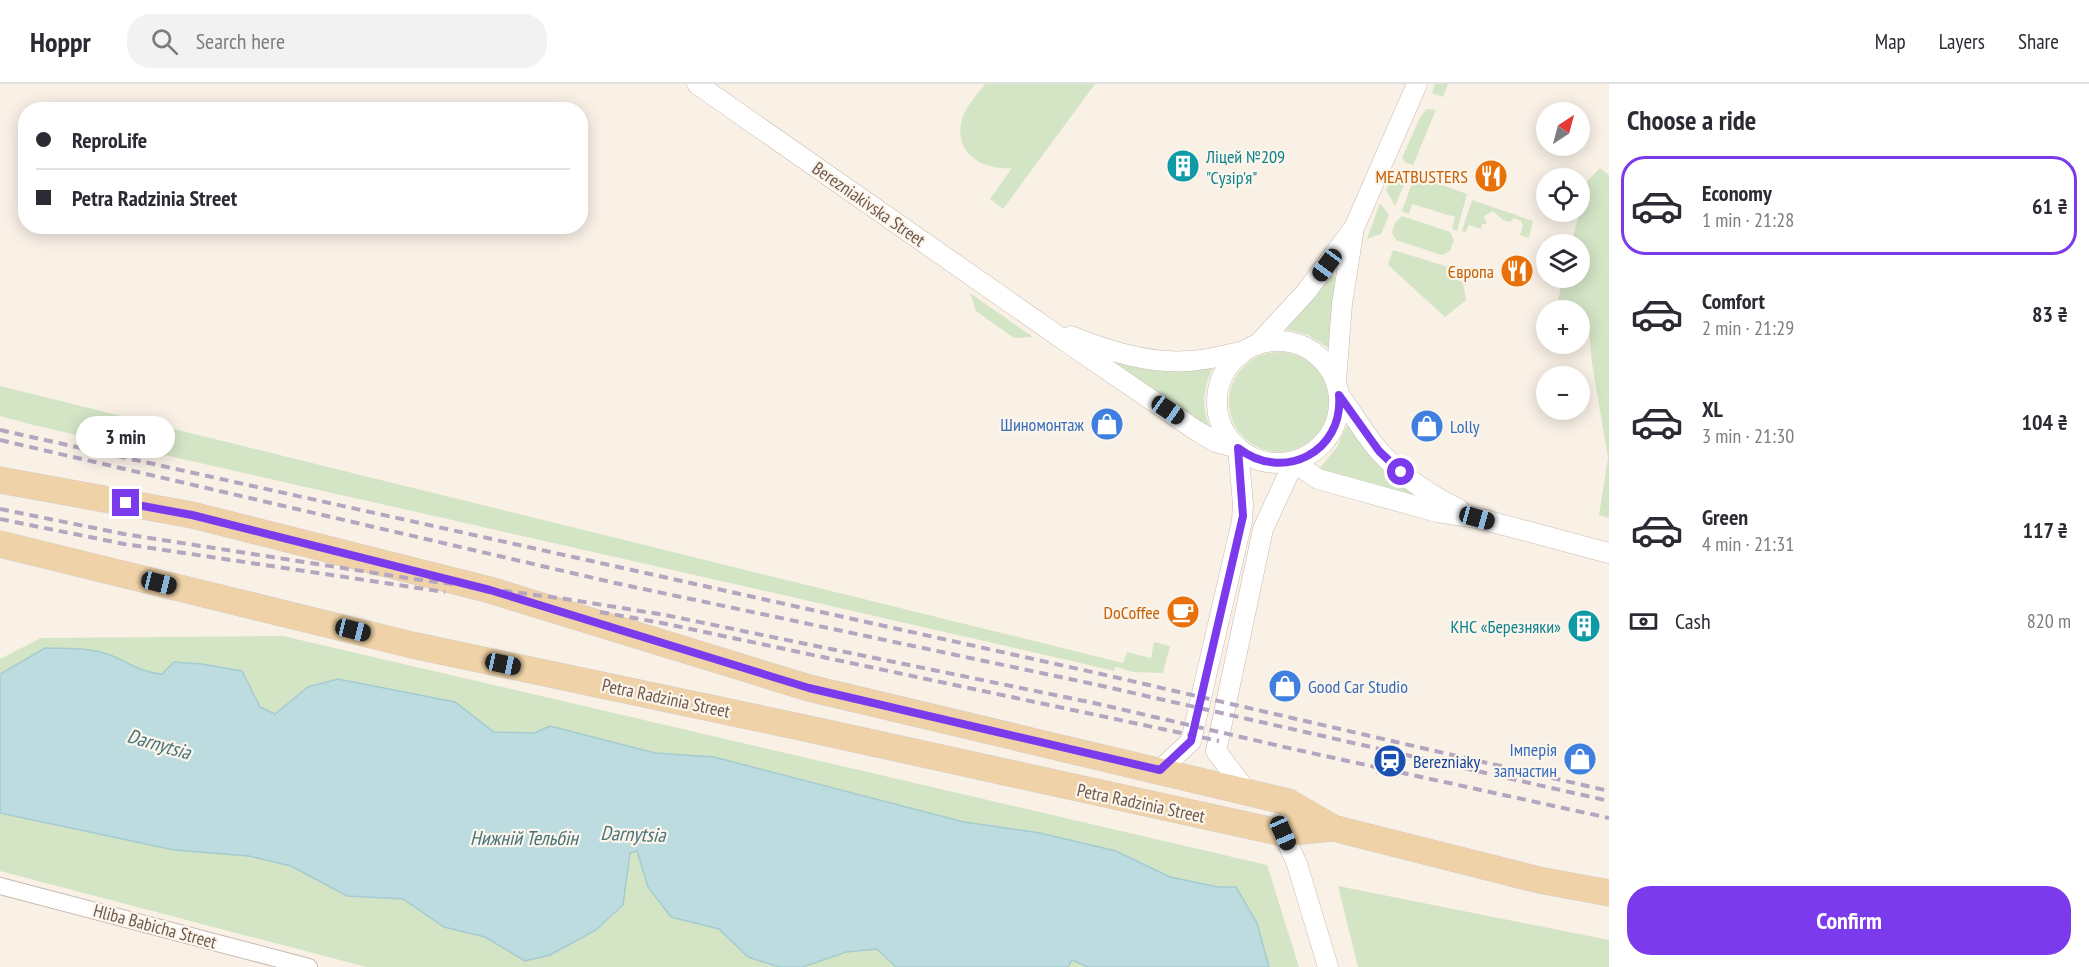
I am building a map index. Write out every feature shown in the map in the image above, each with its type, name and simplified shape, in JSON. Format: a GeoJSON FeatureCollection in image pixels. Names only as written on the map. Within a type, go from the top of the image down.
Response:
{"type":"FeatureCollection","features":[{"type":"Feature","properties":{"kind":"main road","name":"Petra Radzinia Street"},"geometry":{"type":"LineString","coordinates":[[9,482],[192,515],[490,590],[809,688],[1288,802],[1332,828],[1539,880],[1609,893]]}},
{"type":"Feature","properties":{"kind":"main road","name":"Petra Radzinia Street"},"geometry":{"type":"LineString","coordinates":[[1,544],[412,645],[1283,833],[1332,828]]}},
{"type":"Feature","properties":{"kind":"main road"},"geometry":{"type":"LineString","coordinates":[[800,727],[792,715],[792,706],[795,699],[809,688]]}},
{"type":"Feature","properties":{"kind":"street","name":"Berezniakivska Street"},"geometry":{"type":"LineString","coordinates":[[697,84],[1206,437],[1238,448]]}},
{"type":"Feature","properties":{"kind":"street"},"geometry":{"type":"LineString","coordinates":[[1354,228],[1342,304],[1337,388],[1338,415],[1331,434],[1317,450],[1294,462],[1282,464],[1253,458],[1230,440],[1221,424],[1217,395],[1225,372],[1236,358],[1251,348],[1313,284],[1354,228],[1417,84]]}},
{"type":"Feature","properties":{"kind":"street","name":"Berezniakivska Street"},"geometry":{"type":"LineString","coordinates":[[1041,324],[1103,348],[1156,359],[1192,361],[1251,348]]}},
{"type":"Feature","properties":{"kind":"street"},"geometry":{"type":"LineString","coordinates":[[1251,348],[1277,341],[1304,347],[1326,364],[1337,388],[1370,439],[1389,462],[1433,496],[1477,518]]}},
{"type":"Feature","properties":{"kind":"street"},"geometry":{"type":"LineString","coordinates":[[1206,437],[1232,472],[1242,498]]}},
{"type":"Feature","properties":{"kind":"street"},"geometry":{"type":"LineString","coordinates":[[1160,770],[1191,741],[1243,516],[1238,448]]}},
{"type":"Feature","properties":{"kind":"street"},"geometry":{"type":"LineString","coordinates":[[1294,462],[1318,479],[1437,512],[1477,518],[1609,553]]}},
{"type":"Feature","properties":{"kind":"street"},"geometry":{"type":"LineString","coordinates":[[1247,792],[1216,751],[1262,534],[1269,513],[1294,462]]}},
{"type":"Feature","properties":{"kind":"street"},"geometry":{"type":"LineString","coordinates":[[1269,513],[1294,486],[1318,479]]}},
{"type":"Feature","properties":{"kind":"street"},"geometry":{"type":"LineString","coordinates":[[1283,833],[1297,864],[1327,962]]}},
{"type":"Feature","properties":{"kind":"street","name":"Hliba Babicha Street"},"geometry":{"type":"LineString","coordinates":[[0,886],[309,967]]}},
{"type":"Feature","properties":{"kind":"green space"},"geometry":{"type":"Polygon","coordinates":[[[985,84],[1095,84],[1003,209],[990,199],[1012,168],[990,166],[972,157],[966,150],[960,131],[964,114],[985,84]]]}},
{"type":"Feature","properties":{"kind":"green space"},"geometry":{"type":"Polygon","coordinates":[[[1435,84],[1448,84],[1443,97],[1432,93],[1435,84]]]}},
{"type":"Feature","properties":{"kind":"green space"},"geometry":{"type":"Polygon","coordinates":[[[1427,109],[1436,110],[1413,165],[1402,158],[1420,117],[1427,109]]]}},
{"type":"Feature","properties":{"kind":"green space"},"geometry":{"type":"Polygon","coordinates":[[[1600,168],[1609,175],[1609,518],[1599,515],[1608,458],[1592,363],[1590,300],[1559,300],[1560,288],[1590,288],[1590,234],[1574,234],[1577,222],[1590,222],[1590,178],[1600,168]]]}},
{"type":"Feature","properties":{"kind":"green space"},"geometry":{"type":"Polygon","coordinates":[[[1395,172],[1409,173],[1395,206],[1386,190],[1395,172]]]}},
{"type":"Feature","properties":{"kind":"green space"},"geometry":{"type":"Polygon","coordinates":[[[1415,175],[1467,194],[1457,231],[1452,229],[1455,217],[1412,204],[1409,214],[1402,211],[1415,175]]]}},
{"type":"Feature","properties":{"kind":"green space"},"geometry":{"type":"Polygon","coordinates":[[[1472,200],[1533,221],[1529,238],[1520,235],[1523,226],[1521,221],[1514,218],[1510,222],[1503,220],[1493,211],[1484,216],[1487,224],[1482,224],[1481,229],[1469,225],[1465,233],[1462,231],[1472,200]]]}},
{"type":"Feature","properties":{"kind":"green space"},"geometry":{"type":"Polygon","coordinates":[[[1380,203],[1389,215],[1381,234],[1367,239],[1380,203]]]}},
{"type":"Feature","properties":{"kind":"green space"},"geometry":{"type":"Polygon","coordinates":[[[1402,216],[1450,232],[1454,240],[1450,251],[1442,255],[1396,240],[1392,233],[1395,223],[1402,216]]]}},
{"type":"Feature","properties":{"kind":"green space"},"geometry":{"type":"Polygon","coordinates":[[[1393,250],[1455,269],[1453,278],[1463,282],[1466,300],[1445,317],[1388,265],[1393,250]]]}},
{"type":"Feature","properties":{"kind":"green space"},"geometry":{"type":"Polygon","coordinates":[[[1331,276],[1335,277],[1330,349],[1308,335],[1284,329],[1331,276]]]}},
{"type":"Feature","properties":{"kind":"green space"},"geometry":{"type":"Polygon","coordinates":[[[970,293],[1033,337],[1014,338],[976,311],[970,293]]]}},
{"type":"Feature","properties":{"kind":"green space"},"geometry":{"type":"Polygon","coordinates":[[[1279,352],[1307,360],[1321,374],[1329,402],[1321,430],[1307,444],[1279,452],[1251,444],[1237,430],[1229,402],[1237,374],[1251,360],[1279,352]]]}},
{"type":"Feature","properties":{"kind":"green space"},"geometry":{"type":"Polygon","coordinates":[[[1103,357],[1215,364],[1204,397],[1206,414],[1212,431],[1103,357]]]}},
{"type":"Feature","properties":{"kind":"green space"},"geometry":{"type":"Polygon","coordinates":[[[0,386],[1123,663],[1127,652],[1151,658],[1154,642],[1170,646],[1163,673],[1133,672],[1116,667],[1114,671],[29,424],[0,416],[0,386]]]}},
{"type":"Feature","properties":{"kind":"green space"},"geometry":{"type":"Polygon","coordinates":[[[1349,421],[1433,503],[1325,475],[1319,469],[1337,447],[1349,421]]]}},
{"type":"Feature","properties":{"kind":"green space"},"geometry":{"type":"Polygon","coordinates":[[[283,636],[1267,865],[1299,967],[1269,967],[1257,923],[1236,887],[1218,887],[1170,877],[1120,852],[1236,967],[1052,967],[621,801],[308,687],[275,714],[260,707],[242,671],[150,673],[131,665],[45,648],[0,674],[0,659],[41,638],[283,636]]]}},
{"type":"Feature","properties":{"kind":"green space"},"geometry":{"type":"Polygon","coordinates":[[[0,813],[174,850],[249,856],[291,866],[347,896],[403,899],[444,927],[485,937],[525,961],[550,955],[596,930],[623,906],[630,853],[637,851],[648,887],[671,917],[719,929],[748,957],[779,967],[366,967],[0,871],[0,813]]]}},
{"type":"Feature","properties":{"kind":"green space"},"geometry":{"type":"Polygon","coordinates":[[[1338,886],[1609,940],[1609,967],[1358,967],[1338,886]]]}},
{"type":"Feature","properties":{"kind":"green space"},"geometry":{"type":"Polygon","coordinates":[[[877,949],[896,967],[803,967],[846,952],[877,949]]]}},
{"type":"Feature","properties":{"kind":"water","name":"Нижній Тельбін"},"geometry":{"type":"Polygon","coordinates":[[[45,648],[102,652],[142,669],[162,674],[174,662],[242,671],[260,707],[275,714],[308,687],[338,679],[455,702],[494,732],[534,733],[550,726],[655,753],[714,757],[964,822],[1040,833],[1116,851],[1170,877],[1218,887],[1236,887],[1257,923],[1269,967],[1088,967],[1072,960],[1068,967],[896,967],[877,949],[846,952],[803,967],[779,967],[748,957],[719,929],[671,917],[648,887],[637,851],[630,853],[623,905],[596,930],[550,955],[525,961],[485,937],[444,927],[403,899],[347,896],[291,866],[249,856],[174,850],[0,813],[0,674],[45,648]]]}},
{"type":"Feature","properties":{"kind":"railway"},"geometry":{"type":"LineString","coordinates":[[0,430],[1101,674],[1609,791]]}},
{"type":"Feature","properties":{"kind":"railway"},"geometry":{"type":"LineString","coordinates":[[0,440],[615,583],[1098,685],[1609,801]]}},
{"type":"Feature","properties":{"kind":"railway"},"geometry":{"type":"LineString","coordinates":[[0,509],[124,534],[665,615],[1094,703],[1609,818]]}},
{"type":"Feature","properties":{"kind":"railway"},"geometry":{"type":"LineString","coordinates":[[0,519],[124,544],[445,592]]}},
{"type":"Feature","properties":{"kind":"railway"},"geometry":{"type":"LineString","coordinates":[[600,612],[662,623],[1219,741]]}},
{"type":"Feature","properties":{"kind":"place","name":"Ліцей №209 \"Сузір'я\""},"geometry":{"type":"Point","coordinates":[1183,166]}},
{"type":"Feature","properties":{"kind":"place","name":"MEATBUSTERS"},"geometry":{"type":"Point","coordinates":[1491,176]}},
{"type":"Feature","properties":{"kind":"place","name":"Європа"},"geometry":{"type":"Point","coordinates":[1517,271]}},
{"type":"Feature","properties":{"kind":"place","name":"Шиномонтаж"},"geometry":{"type":"Point","coordinates":[1107,424]}},
{"type":"Feature","properties":{"kind":"place","name":"Lolly"},"geometry":{"type":"Point","coordinates":[1427,426]}},
{"type":"Feature","properties":{"kind":"place","name":"DoCoffee"},"geometry":{"type":"Point","coordinates":[1183,612]}},
{"type":"Feature","properties":{"kind":"place","name":"КНС «Березняки»"},"geometry":{"type":"Point","coordinates":[1584,626]}},
{"type":"Feature","properties":{"kind":"place","name":"Good Car Studio"},"geometry":{"type":"Point","coordinates":[1285,686]}},
{"type":"Feature","properties":{"kind":"place","name":"Імперія запчастин"},"geometry":{"type":"Point","coordinates":[1580,759]}},
{"type":"Feature","properties":{"kind":"place","name":"Berezniaky"},"geometry":{"type":"Point","coordinates":[1390,761]}},
{"type":"Feature","properties":{"kind":"route"},"geometry":{"type":"LineString","coordinates":[[126,503],[192,515],[490,590],[809,688],[1160,770],[1191,741],[1243,516],[1238,448],[1253,458],[1270,463],[1288,463],[1306,457],[1327,440],[1334,428],[1338,415],[1339,395],[1379,451],[1401,472]]}},
{"type":"Feature","properties":{"kind":"water label","name":"Darnytsia"},"geometry":{"type":"Point","coordinates":[159,744]}},
{"type":"Feature","properties":{"kind":"water label","name":"Darnytsia"},"geometry":{"type":"Point","coordinates":[633,834]}}]}
